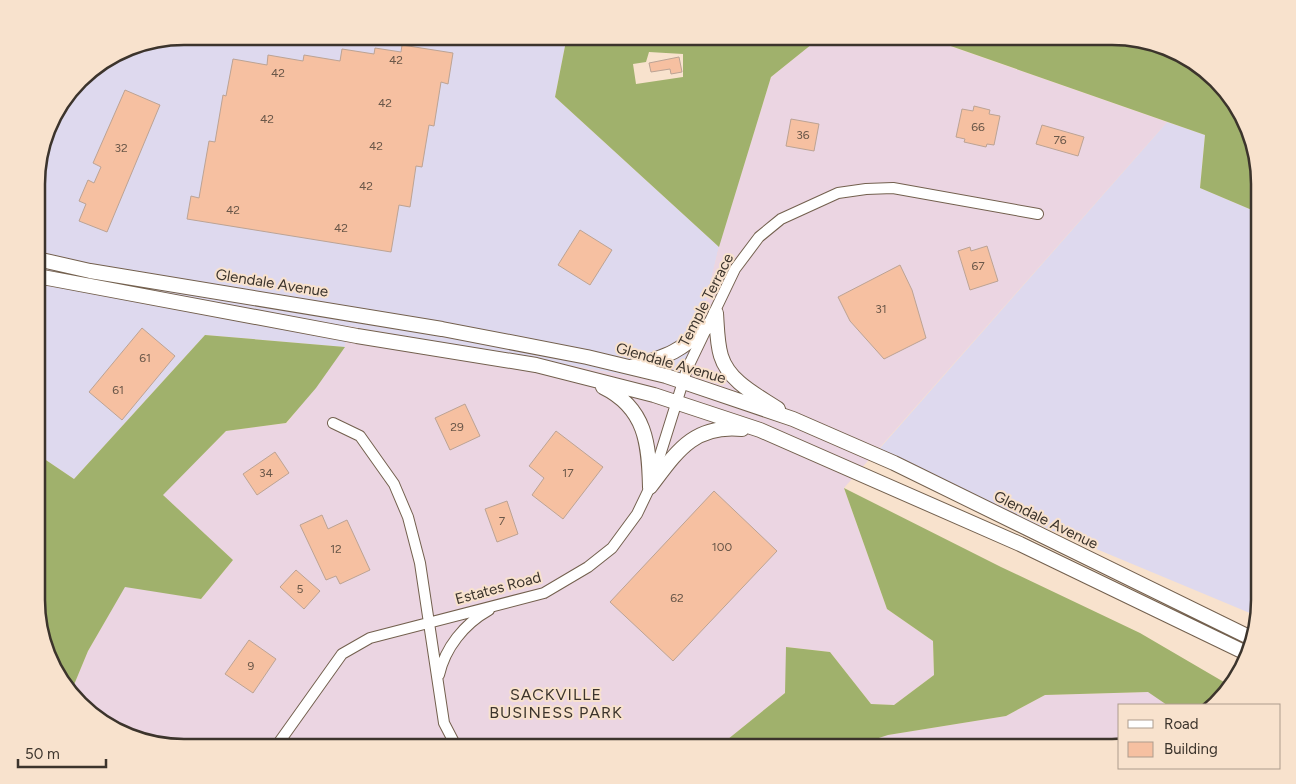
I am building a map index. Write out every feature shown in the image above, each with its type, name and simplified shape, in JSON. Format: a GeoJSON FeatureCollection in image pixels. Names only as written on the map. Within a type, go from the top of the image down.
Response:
{"type":"FeatureCollection","features":[{"type":"Feature","properties":{"kind":"main road","name":"Glendale Avenue"},"geometry":{"type":"LineString","coordinates":[[45,261],[90,271],[415,324],[631,367],[682,382],[793,419],[894,463],[1246,636]]}},
{"type":"Feature","properties":{"kind":"main road"},"geometry":{"type":"LineString","coordinates":[[45,277],[338,333],[536,365],[676,402],[760,430],[1020,544],[1242,651]]}},
{"type":"Feature","properties":{"kind":"main road"},"geometry":{"type":"LineString","coordinates":[[631,367],[665,357],[687,345],[713,318]]}},
{"type":"Feature","properties":{"kind":"main road"},"geometry":{"type":"LineString","coordinates":[[713,318],[720,355],[725,366],[739,383],[793,419]]}},
{"type":"Feature","properties":{"kind":"main road"},"geometry":{"type":"LineString","coordinates":[[582,378],[610,391],[627,402],[640,422],[649,450],[650,487]]}},
{"type":"Feature","properties":{"kind":"main road"},"geometry":{"type":"LineString","coordinates":[[650,487],[677,453],[693,437],[718,428],[760,430]]}},
{"type":"Feature","properties":{"kind":"street","name":"Temple Terrace"},"geometry":{"type":"LineString","coordinates":[[676,402],[682,382],[735,269],[759,237],[781,219],[838,193],[893,188],[1038,214]]}},
{"type":"Feature","properties":{"kind":"street","name":"Estates Road"},"geometry":{"type":"LineString","coordinates":[[281,739],[342,654],[353,646],[370,638],[544,593],[588,567],[612,548],[637,514],[650,487],[676,402]]}},
{"type":"Feature","properties":{"kind":"street"},"geometry":{"type":"LineString","coordinates":[[333,422],[360,436],[394,484],[408,516],[420,563],[444,723],[452,739]]}},
{"type":"Feature","properties":{"kind":"street"},"geometry":{"type":"LineString","coordinates":[[438,681],[443,659],[457,638],[471,622],[499,604]]}},
{"type":"Feature","properties":{"kind":"shaded area"},"geometry":{"type":"Polygon","coordinates":[[[184,45],[565,45],[555,97],[719,247],[686,386],[348,326],[345,347],[205,335],[74,479],[45,459],[46,166],[52,139],[64,114],[79,92],[107,68],[139,52],[166,46],[184,45]]]}},
{"type":"Feature","properties":{"kind":"shaded area"},"geometry":{"type":"Polygon","coordinates":[[[811,45],[947,45],[1167,122],[844,488],[887,609],[933,641],[934,675],[894,705],[871,704],[830,652],[787,647],[785,693],[728,739],[166,738],[148,734],[114,720],[99,710],[74,685],[88,651],[125,586],[201,599],[233,560],[162,495],[226,431],[287,423],[345,347],[347,326],[686,386],[719,246],[771,77],[811,45]]]}},
{"type":"Feature","properties":{"kind":"shaded area"},"geometry":{"type":"Polygon","coordinates":[[[1167,122],[1205,135],[1200,188],[1251,210],[1250,613],[873,456],[1167,122]]]}},
{"type":"Feature","properties":{"kind":"shaded area"},"geometry":{"type":"Polygon","coordinates":[[[1149,692],[1166,704],[1118,704],[1118,739],[876,739],[888,735],[1006,716],[1045,695],[1149,692]]]}},
{"type":"Feature","properties":{"kind":"green space"},"geometry":{"type":"Polygon","coordinates":[[[565,45],[811,45],[771,77],[719,247],[555,97],[565,45]],[[649,52],[646,62],[633,64],[636,84],[683,77],[683,54],[649,52]]]}},
{"type":"Feature","properties":{"kind":"green space"},"geometry":{"type":"Polygon","coordinates":[[[948,45],[1130,46],[1148,50],[1182,64],[1204,79],[1217,92],[1237,122],[1244,139],[1251,175],[1251,210],[1200,188],[1205,135],[948,45]]]}},
{"type":"Feature","properties":{"kind":"green space"},"geometry":{"type":"Polygon","coordinates":[[[205,335],[345,347],[316,388],[286,423],[226,431],[163,495],[233,560],[201,599],[125,587],[88,651],[74,685],[56,653],[46,618],[45,459],[74,479],[205,335]]]}},
{"type":"Feature","properties":{"kind":"green space"},"geometry":{"type":"Polygon","coordinates":[[[844,488],[1001,567],[1140,633],[1224,682],[1204,704],[1166,704],[1148,692],[1045,695],[1006,716],[888,735],[876,739],[728,739],[785,693],[786,647],[830,652],[871,704],[894,705],[934,675],[933,641],[887,609],[844,488]]]}},
{"type":"Feature","properties":{"kind":"building"},"geometry":{"type":"Polygon","coordinates":[[[402,45],[453,53],[448,84],[441,82],[434,126],[429,125],[422,167],[416,166],[410,207],[399,205],[391,252],[187,219],[191,196],[199,198],[209,141],[215,142],[223,95],[226,96],[233,59],[267,65],[268,55],[303,61],[304,55],[340,61],[342,49],[374,54],[375,48],[401,52],[402,45]]]}},
{"type":"Feature","properties":{"kind":"building"},"geometry":{"type":"Polygon","coordinates":[[[679,57],[682,72],[671,74],[670,69],[651,72],[649,63],[679,57]]]}},
{"type":"Feature","properties":{"kind":"building"},"geometry":{"type":"Polygon","coordinates":[[[125,90],[160,105],[107,232],[79,221],[86,204],[79,201],[88,180],[94,183],[101,167],[93,163],[125,90]]]}},
{"type":"Feature","properties":{"kind":"building"},"geometry":{"type":"Polygon","coordinates":[[[974,106],[990,110],[989,114],[1000,116],[994,145],[987,144],[986,147],[964,142],[965,139],[956,137],[962,109],[973,111],[974,106]]]}},
{"type":"Feature","properties":{"kind":"building"},"geometry":{"type":"Polygon","coordinates":[[[791,119],[819,124],[814,151],[786,146],[791,119]]]}},
{"type":"Feature","properties":{"kind":"building"},"geometry":{"type":"Polygon","coordinates":[[[1042,125],[1084,137],[1078,156],[1036,144],[1042,125]]]}},
{"type":"Feature","properties":{"kind":"building"},"geometry":{"type":"Polygon","coordinates":[[[580,230],[612,250],[590,285],[558,265],[580,230]]]}},
{"type":"Feature","properties":{"kind":"building"},"geometry":{"type":"Polygon","coordinates":[[[987,246],[998,281],[970,290],[958,251],[970,247],[971,251],[987,246]]]}},
{"type":"Feature","properties":{"kind":"building"},"geometry":{"type":"Polygon","coordinates":[[[900,265],[912,290],[926,338],[884,359],[850,321],[838,297],[900,265]]]}},
{"type":"Feature","properties":{"kind":"building"},"geometry":{"type":"Polygon","coordinates":[[[142,328],[175,356],[122,420],[89,392],[142,328]]]}},
{"type":"Feature","properties":{"kind":"building"},"geometry":{"type":"Polygon","coordinates":[[[465,404],[480,436],[450,450],[435,418],[465,404]]]}},
{"type":"Feature","properties":{"kind":"building"},"geometry":{"type":"Polygon","coordinates":[[[556,431],[603,467],[563,519],[532,495],[544,478],[529,466],[556,431]]]}},
{"type":"Feature","properties":{"kind":"building"},"geometry":{"type":"Polygon","coordinates":[[[275,452],[289,473],[257,495],[243,474],[275,452]]]}},
{"type":"Feature","properties":{"kind":"building"},"geometry":{"type":"Polygon","coordinates":[[[714,491],[777,551],[673,661],[610,602],[714,491]]]}},
{"type":"Feature","properties":{"kind":"building"},"geometry":{"type":"Polygon","coordinates":[[[507,501],[518,534],[497,542],[485,509],[507,501]]]}},
{"type":"Feature","properties":{"kind":"building"},"geometry":{"type":"Polygon","coordinates":[[[322,515],[328,529],[347,520],[370,570],[340,584],[336,576],[326,580],[300,525],[322,515]]]}},
{"type":"Feature","properties":{"kind":"building"},"geometry":{"type":"Polygon","coordinates":[[[296,570],[320,591],[304,609],[280,587],[296,570]]]}},
{"type":"Feature","properties":{"kind":"building"},"geometry":{"type":"Polygon","coordinates":[[[249,640],[276,659],[253,693],[225,674],[249,640]]]}},
{"type":"Feature","properties":{"kind":"district","name":"SACKVILLE BUSINESS PARK"},"geometry":{"type":"Point","coordinates":[556,703]}}]}
